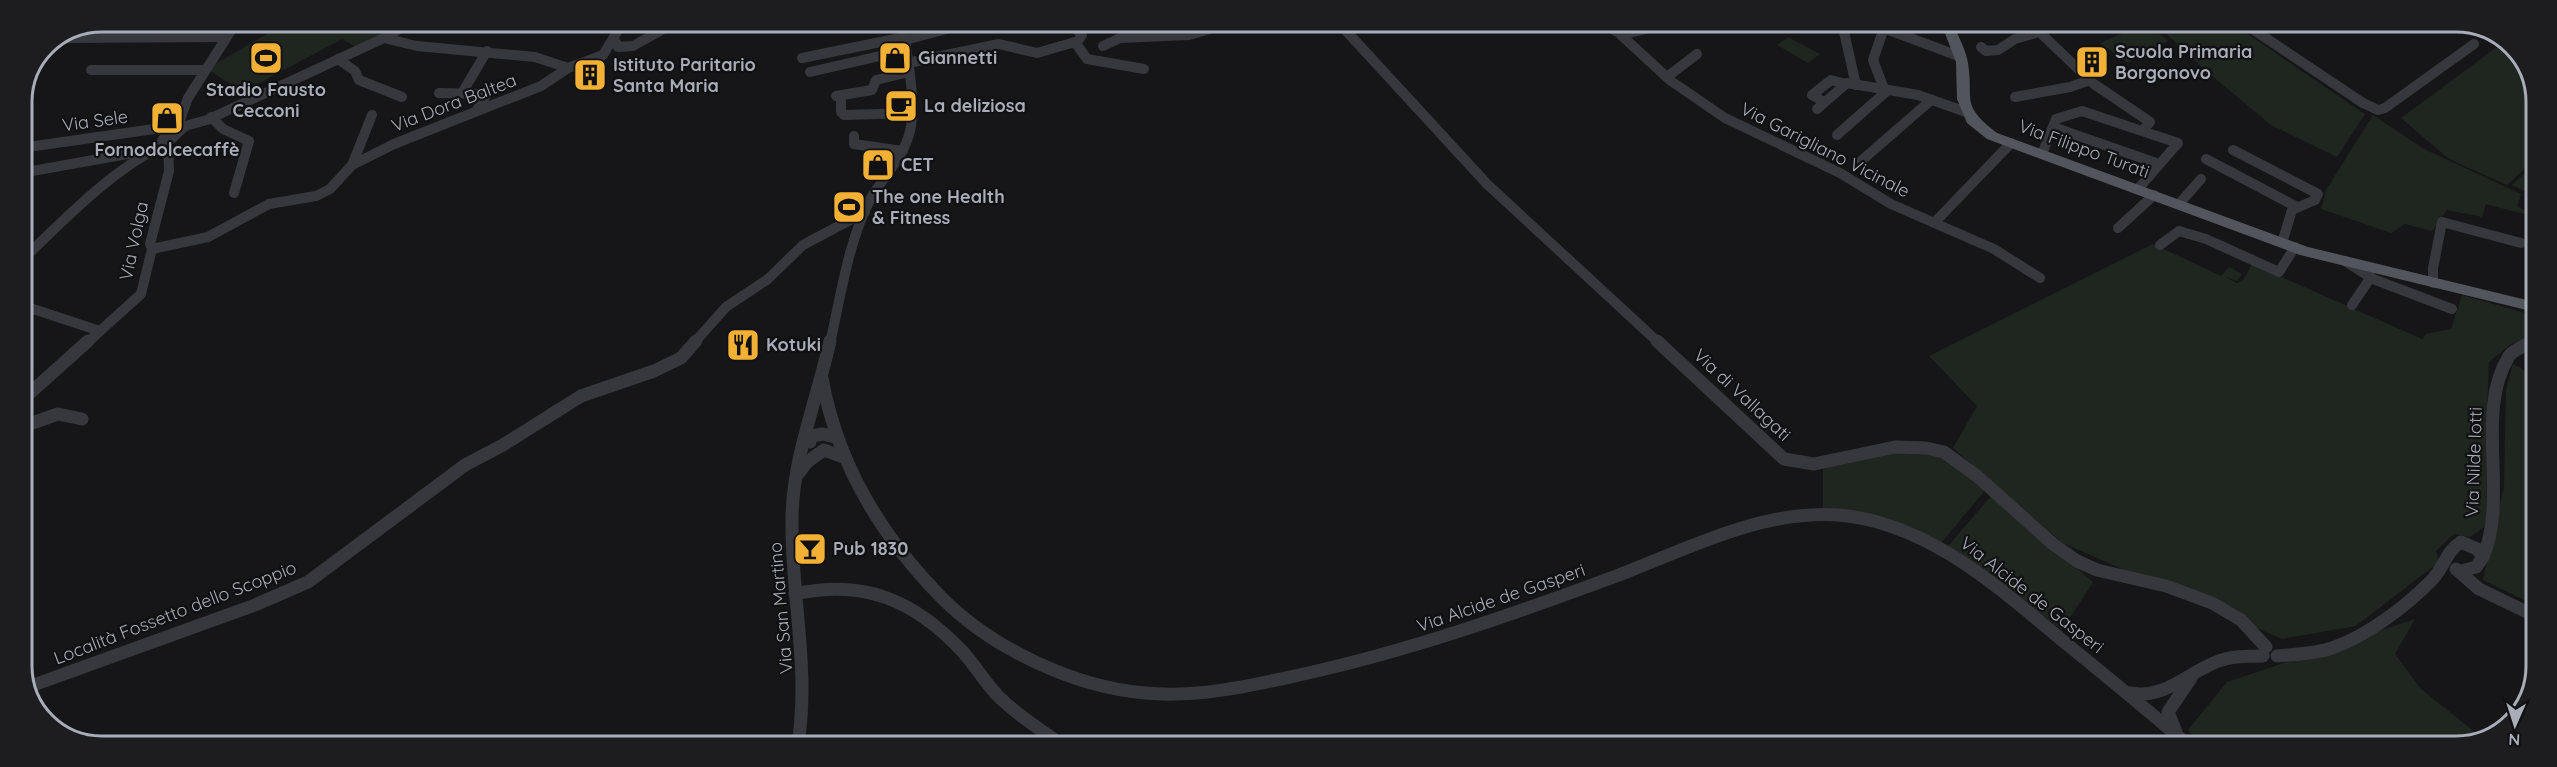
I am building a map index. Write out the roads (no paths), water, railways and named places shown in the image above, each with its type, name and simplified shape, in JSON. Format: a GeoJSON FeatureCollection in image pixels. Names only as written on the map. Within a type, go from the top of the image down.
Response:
{"type":"FeatureCollection","features":[{"type":"Feature","properties":{"kind":"main road"},"geometry":{"type":"LineString","coordinates":[[1950,32],[1960,57],[1963,99],[1969,113]]}},
{"type":"Feature","properties":{"kind":"main road","name":"Via Filippo Turati"},"geometry":{"type":"LineString","coordinates":[[1969,113],[1972,120],[1992,136],[2288,245],[2525,305]]}},
{"type":"Feature","properties":{"kind":"main road","name":"Via Filippo Turati"},"geometry":{"type":"LineString","coordinates":[[2500,298],[2525,310]]}},
{"type":"Feature","properties":{"kind":"street"},"geometry":{"type":"LineString","coordinates":[[32,171],[161,149],[168,143],[179,126],[180,115],[204,70],[229,32]]}},
{"type":"Feature","properties":{"kind":"street"},"geometry":{"type":"LineString","coordinates":[[179,126],[211,117],[394,32]]}},
{"type":"Feature","properties":{"kind":"street","name":"Via Dora Baltea"},"geometry":{"type":"LineString","coordinates":[[352,165],[394,144],[542,86],[568,68],[601,56],[617,32]]}},
{"type":"Feature","properties":{"kind":"street"},"geometry":{"type":"LineString","coordinates":[[618,32],[618,47],[631,47],[658,32]]}},
{"type":"Feature","properties":{"kind":"street","name":"Via San Martino"},"geometry":{"type":"LineString","coordinates":[[799,736],[806,677],[792,551],[794,485],[852,252],[865,212],[874,193],[903,151],[909,134],[912,113],[904,32]]}},
{"type":"Feature","properties":{"kind":"street"},"geometry":{"type":"LineString","coordinates":[[810,72],[939,32]]}},
{"type":"Feature","properties":{"kind":"street"},"geometry":{"type":"LineString","coordinates":[[1079,32],[1082,35],[1080,41],[1087,59],[1144,69]]}},
{"type":"Feature","properties":{"kind":"street"},"geometry":{"type":"LineString","coordinates":[[1103,46],[1120,38],[1186,35],[1197,32]]}},
{"type":"Feature","properties":{"kind":"street","name":"Via di Vallagati"},"geometry":{"type":"LineString","coordinates":[[1347,32],[1487,184],[1784,459],[1796,463],[1814,464],[1890,447],[1926,448],[1944,452],[1977,476],[2027,523],[2072,558],[2097,570],[2166,586],[2212,603],[2241,620],[2268,653]]}},
{"type":"Feature","properties":{"kind":"street","name":"Via Garigliano Vicinale"},"geometry":{"type":"LineString","coordinates":[[1622,32],[1667,77],[1725,118],[1840,173],[1892,204],[1994,249],[2040,278]]}},
{"type":"Feature","properties":{"kind":"street"},"geometry":{"type":"LineString","coordinates":[[1844,32],[1851,84]]}},
{"type":"Feature","properties":{"kind":"street"},"geometry":{"type":"LineString","coordinates":[[1883,32],[1873,60],[1886,89]]}},
{"type":"Feature","properties":{"kind":"street"},"geometry":{"type":"LineString","coordinates":[[1894,32],[1960,57]]}},
{"type":"Feature","properties":{"kind":"street"},"geometry":{"type":"LineString","coordinates":[[1981,47],[1986,51],[1992,51],[2015,39],[2038,32],[2090,80],[2147,126],[2178,143],[2138,189]]}},
{"type":"Feature","properties":{"kind":"street"},"geometry":{"type":"LineString","coordinates":[[2257,32],[2363,103],[2378,110],[2385,108],[2474,44]]}},
{"type":"Feature","properties":{"kind":"street"},"geometry":{"type":"LineString","coordinates":[[73,38],[226,37]]}},
{"type":"Feature","properties":{"kind":"street"},"geometry":{"type":"LineString","coordinates":[[384,38],[420,46],[487,51],[544,59],[568,68]]}},
{"type":"Feature","properties":{"kind":"street"},"geometry":{"type":"LineString","coordinates":[[912,113],[843,114],[839,98],[872,90],[876,80],[909,67],[999,44],[1037,53],[1080,41]]}},
{"type":"Feature","properties":{"kind":"street"},"geometry":{"type":"LineString","coordinates":[[801,58],[905,42]]}},
{"type":"Feature","properties":{"kind":"street"},"geometry":{"type":"LineString","coordinates":[[462,93],[487,51]]}},
{"type":"Feature","properties":{"kind":"street"},"geometry":{"type":"LineString","coordinates":[[1667,77],[1697,54]]}},
{"type":"Feature","properties":{"kind":"street"},"geometry":{"type":"LineString","coordinates":[[338,59],[355,71],[359,80],[402,97]]}},
{"type":"Feature","properties":{"kind":"street"},"geometry":{"type":"LineString","coordinates":[[91,70],[204,70]]}},
{"type":"Feature","properties":{"kind":"street"},"geometry":{"type":"LineString","coordinates":[[2015,97],[2090,80]]}},
{"type":"Feature","properties":{"kind":"street"},"geometry":{"type":"LineString","coordinates":[[1820,106],[1851,84],[1918,95],[1969,113]]}},
{"type":"Feature","properties":{"kind":"street"},"geometry":{"type":"LineString","coordinates":[[1837,135],[1886,89]]}},
{"type":"Feature","properties":{"kind":"street"},"geometry":{"type":"LineString","coordinates":[[439,93],[487,94],[477,110]]}},
{"type":"Feature","properties":{"kind":"street"},"geometry":{"type":"LineString","coordinates":[[865,95],[865,114]]}},
{"type":"Feature","properties":{"kind":"street"},"geometry":{"type":"LineString","coordinates":[[1861,161],[1930,100]]}},
{"type":"Feature","properties":{"kind":"street"},"geometry":{"type":"LineString","coordinates":[[2042,154],[2056,119],[2082,111],[2147,126]]}},
{"type":"Feature","properties":{"kind":"street"},"geometry":{"type":"LineString","coordinates":[[152,249],[212,236],[269,204],[323,193],[338,183],[352,165],[372,115]]}},
{"type":"Feature","properties":{"kind":"street"},"geometry":{"type":"LineString","coordinates":[[211,117],[223,129],[249,141],[234,193]]}},
{"type":"Feature","properties":{"kind":"street","name":"Via Sele"},"geometry":{"type":"LineString","coordinates":[[32,146],[179,126]]}},
{"type":"Feature","properties":{"kind":"street"},"geometry":{"type":"LineString","coordinates":[[2053,127],[2159,164]]}},
{"type":"Feature","properties":{"kind":"street"},"geometry":{"type":"LineString","coordinates":[[854,136],[852,142],[855,145],[903,151]]}},
{"type":"Feature","properties":{"kind":"street"},"geometry":{"type":"LineString","coordinates":[[32,248],[95,189],[148,151],[168,143]]}},
{"type":"Feature","properties":{"kind":"street"},"geometry":{"type":"LineString","coordinates":[[168,143],[176,148],[169,171]]}},
{"type":"Feature","properties":{"kind":"street","name":"Via Volga"},"geometry":{"type":"LineString","coordinates":[[32,391],[141,294],[152,249],[150,244],[169,171],[168,143]]}},
{"type":"Feature","properties":{"kind":"street"},"geometry":{"type":"LineString","coordinates":[[1934,223],[2011,143]]}},
{"type":"Feature","properties":{"kind":"street"},"geometry":{"type":"LineString","coordinates":[[2160,245],[2179,231],[2206,239],[2279,272],[2288,245],[2292,210],[2319,198],[2318,194],[2233,150]]}},
{"type":"Feature","properties":{"kind":"street"},"geometry":{"type":"LineString","coordinates":[[2206,159],[2297,207]]}},
{"type":"Feature","properties":{"kind":"street"},"geometry":{"type":"LineString","coordinates":[[2178,204],[2200,179]]}},
{"type":"Feature","properties":{"kind":"street"},"geometry":{"type":"LineString","coordinates":[[2118,228],[2154,195]]}},
{"type":"Feature","properties":{"kind":"street","name":"Località Fossetto dello Scoppio"},"geometry":{"type":"LineString","coordinates":[[35,685],[255,605],[308,582],[345,552],[465,465],[503,445],[581,396],[654,371],[681,358],[726,307],[768,279],[803,245],[865,212]]}},
{"type":"Feature","properties":{"kind":"street"},"geometry":{"type":"LineString","coordinates":[[2433,283],[2433,268],[2442,222],[2521,243]]}},
{"type":"Feature","properties":{"kind":"street"},"geometry":{"type":"LineString","coordinates":[[2345,261],[2371,277],[2452,309]]}},
{"type":"Feature","properties":{"kind":"street"},"geometry":{"type":"LineString","coordinates":[[2352,305],[2371,277]]}},
{"type":"Feature","properties":{"kind":"street"},"geometry":{"type":"LineString","coordinates":[[32,309],[100,331]]}},
{"type":"Feature","properties":{"kind":"street","name":"Via Nilde Iotti"},"geometry":{"type":"LineString","coordinates":[[2483,557],[2494,505],[2491,469],[2496,387],[2510,354],[2525,345]]}},
{"type":"Feature","properties":{"kind":"street","name":"Via Alcide de Gasperi"},"geometry":{"type":"LineString","coordinates":[[822,378],[835,437],[867,501],[896,546],[949,608],[993,641],[1031,660],[1094,683],[1135,692],[1171,694],[1213,691],[1366,661],[1523,613],[1748,525],[1786,516],[1819,514],[1852,517],[1889,525],[1918,536],[1952,554],[2178,736]]}},
{"type":"Feature","properties":{"kind":"street"},"geometry":{"type":"LineString","coordinates":[[32,423],[56,413],[74,415],[82,419]]}},
{"type":"Feature","properties":{"kind":"street"},"geometry":{"type":"LineString","coordinates":[[806,437],[823,434],[835,437]]}},
{"type":"Feature","properties":{"kind":"street"},"geometry":{"type":"LineString","coordinates":[[806,437],[814,446],[843,457]]}},
{"type":"Feature","properties":{"kind":"street"},"geometry":{"type":"LineString","coordinates":[[794,485],[807,462],[824,450]]}},
{"type":"Feature","properties":{"kind":"street","name":"Via Nilde Iotti"},"geometry":{"type":"LineString","coordinates":[[2148,696],[2192,677],[2222,660],[2268,653],[2312,653],[2349,642],[2370,631],[2431,580],[2448,560],[2447,554],[2455,544],[2462,542],[2472,545],[2489,530]]}},
{"type":"Feature","properties":{"kind":"street"},"geometry":{"type":"LineString","coordinates":[[2464,571],[2483,557],[2472,545]]}},
{"type":"Feature","properties":{"kind":"street"},"geometry":{"type":"LineString","coordinates":[[2448,560],[2464,571],[2471,583],[2526,611]]}},
{"type":"Feature","properties":{"kind":"street","name":"Via Nilde Iotti"},"geometry":{"type":"LineString","coordinates":[[2431,580],[2464,571]]}},
{"type":"Feature","properties":{"kind":"street"},"geometry":{"type":"LineString","coordinates":[[795,594],[821,588],[856,587],[882,594],[908,608],[935,625],[958,646],[1009,706],[1050,736]]}},
{"type":"Feature","properties":{"kind":"street"},"geometry":{"type":"LineString","coordinates":[[2168,712],[2192,677]]}},
{"type":"Feature","properties":{"kind":"street"},"geometry":{"type":"LineString","coordinates":[[2123,690],[2148,696],[2150,712],[2168,712]]}},
{"type":"Feature","properties":{"kind":"street"},"geometry":{"type":"LineString","coordinates":[[2168,712],[2181,736]]}},
{"type":"Feature","properties":{"kind":"place","name":"Stadio Fausto Cecconi"},"geometry":{"type":"Point","coordinates":[266,58]}},
{"type":"Feature","properties":{"kind":"place","name":"Giannetti"},"geometry":{"type":"Point","coordinates":[895,58]}},
{"type":"Feature","properties":{"kind":"place","name":"Scuola Primaria Borgonovo"},"geometry":{"type":"Point","coordinates":[2092,62]}},
{"type":"Feature","properties":{"kind":"place","name":"Istituto Paritario Santa Maria"},"geometry":{"type":"Point","coordinates":[590,75]}},
{"type":"Feature","properties":{"kind":"place","name":"La deliziosa"},"geometry":{"type":"Point","coordinates":[901,106]}},
{"type":"Feature","properties":{"kind":"place","name":"Fornodolcecaffè"},"geometry":{"type":"Point","coordinates":[167,118]}},
{"type":"Feature","properties":{"kind":"place","name":"CET"},"geometry":{"type":"Point","coordinates":[878,165]}},
{"type":"Feature","properties":{"kind":"place","name":"The one Health & Fitness"},"geometry":{"type":"Point","coordinates":[849,207]}},
{"type":"Feature","properties":{"kind":"place","name":"Kotuki"},"geometry":{"type":"Point","coordinates":[743,345]}},
{"type":"Feature","properties":{"kind":"place","name":"Pub 1830"},"geometry":{"type":"Point","coordinates":[810,549]}}]}
